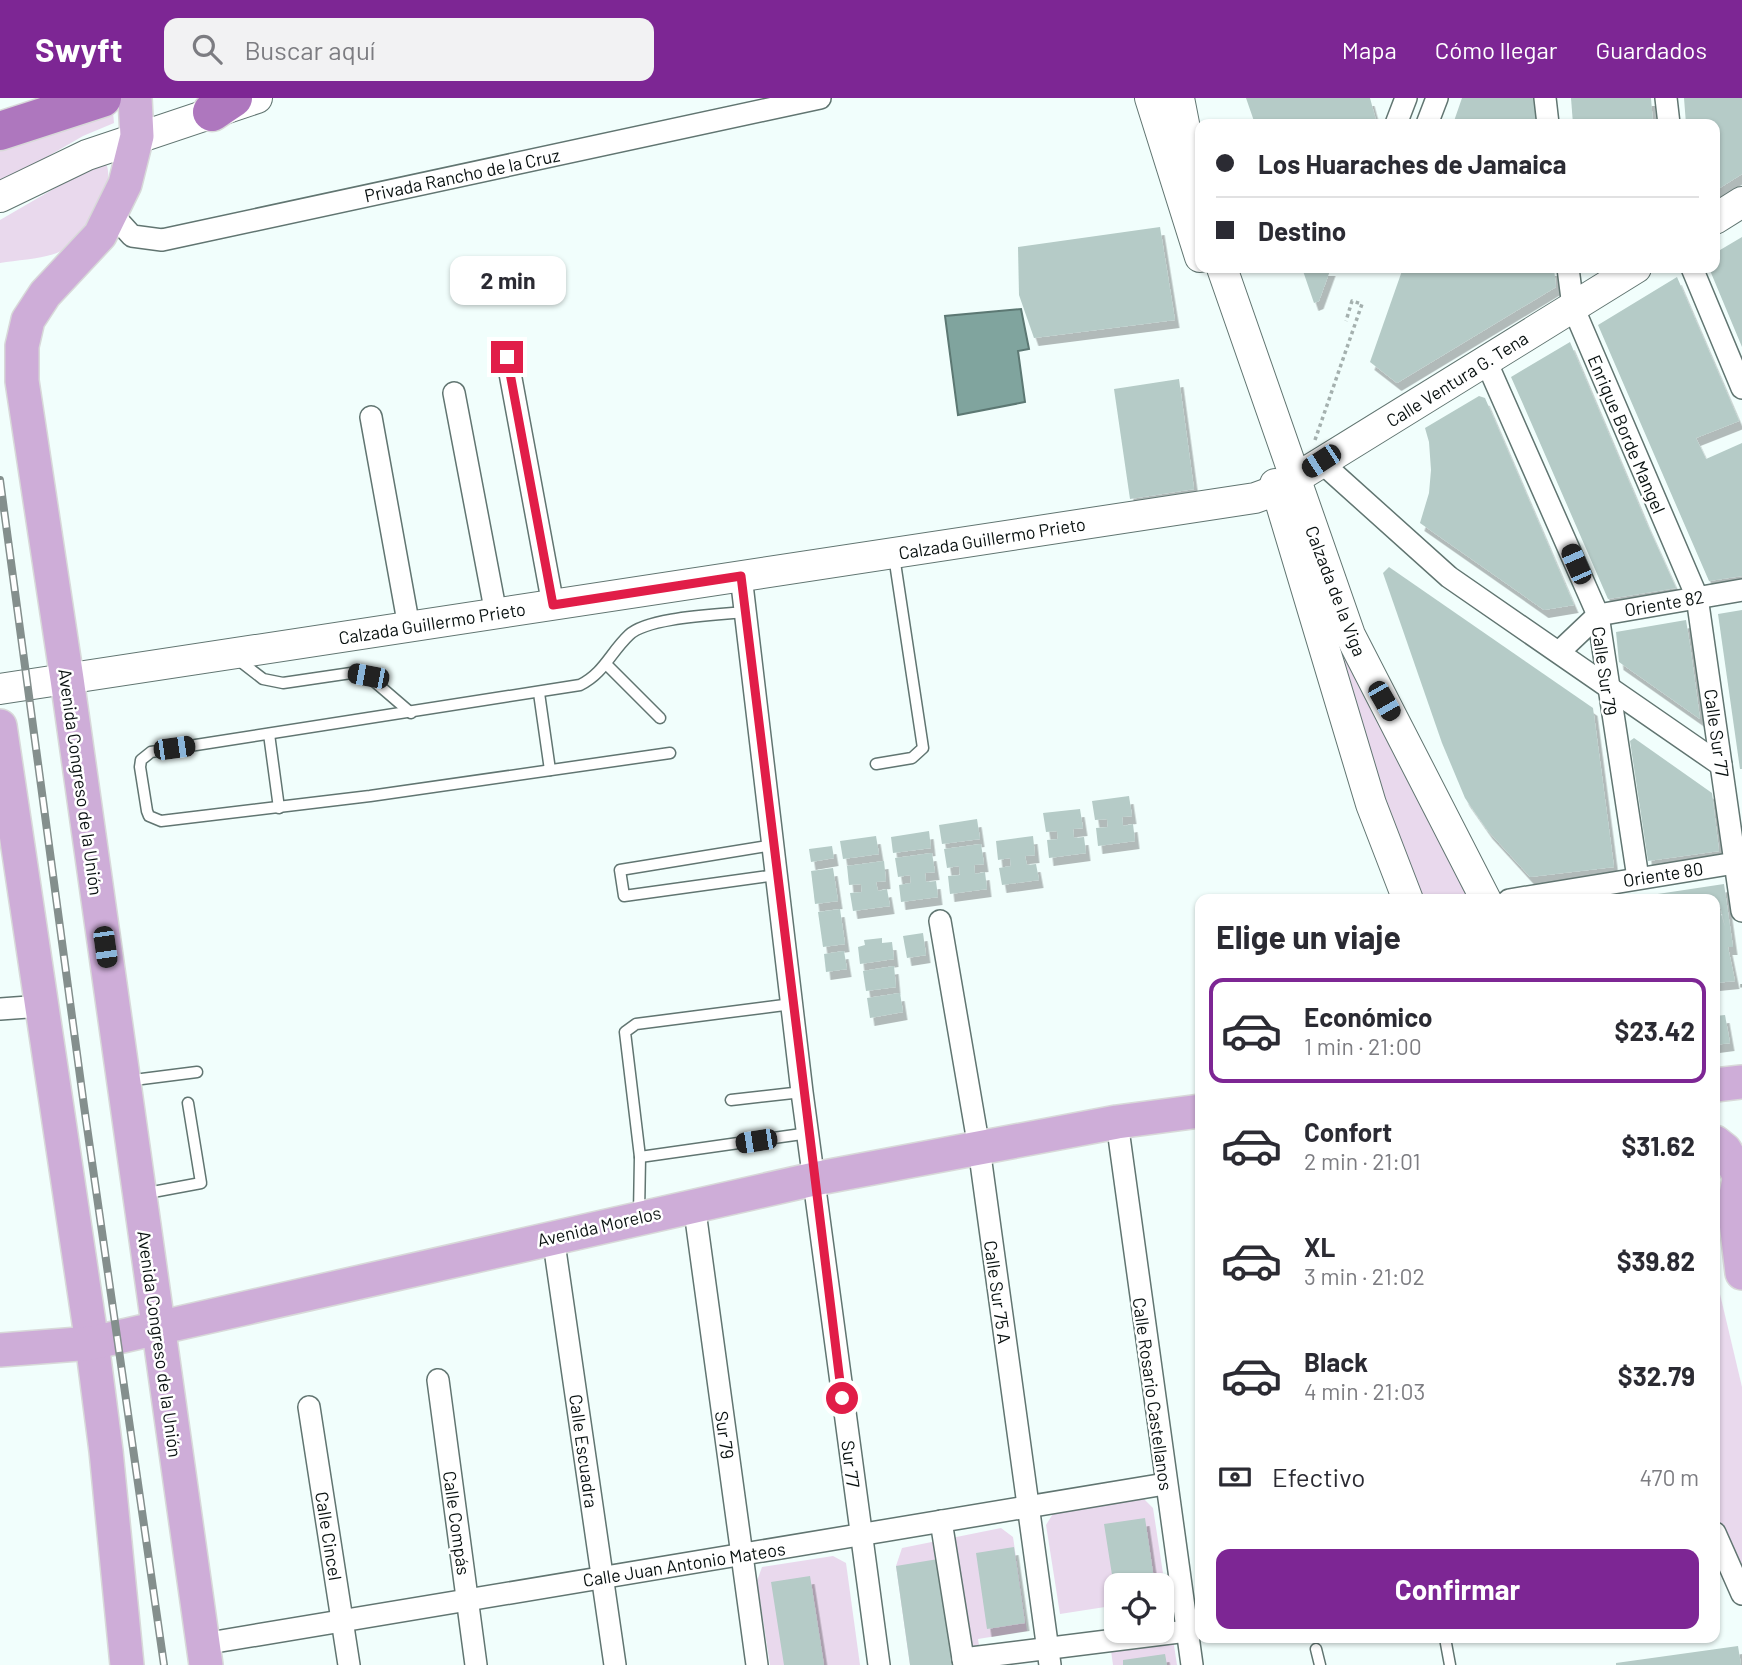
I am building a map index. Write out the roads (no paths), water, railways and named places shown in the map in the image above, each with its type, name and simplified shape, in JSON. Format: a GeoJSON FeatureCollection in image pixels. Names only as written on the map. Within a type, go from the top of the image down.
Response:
{"type":"FeatureCollection","features":[{"type":"Feature","properties":{"kind":"highway"},"geometry":{"type":"LineString","coordinates":[[0,131],[102,98]]}},
{"type":"Feature","properties":{"kind":"main road","name":"Avenida Congreso de la Unión"},"geometry":{"type":"LineString","coordinates":[[135,98],[137,136],[125,184],[113,214],[100,234],[45,294],[28,320],[22,345],[22,381],[67,679],[204,1654]]}},
{"type":"Feature","properties":{"kind":"main road"},"geometry":{"type":"LineString","coordinates":[[0,197],[87,155],[223,105],[257,98]]}},
{"type":"Feature","properties":{"kind":"main road"},"geometry":{"type":"LineString","coordinates":[[1150,98],[1195,242]]}},
{"type":"Feature","properties":{"kind":"main road"},"geometry":{"type":"LineString","coordinates":[[1170,164],[1169,133],[1176,98]]}},
{"type":"Feature","properties":{"kind":"main road"},"geometry":{"type":"LineString","coordinates":[[1176,98],[1195,184]]}},
{"type":"Feature","properties":{"kind":"main road"},"geometry":{"type":"LineString","coordinates":[[1720,216],[1742,202]]}},
{"type":"Feature","properties":{"kind":"main road","name":"Calzada de la Viga"},"geometry":{"type":"LineString","coordinates":[[1206,273],[1285,485],[1350,635],[1372,680],[1409,743],[1483,894]]}},
{"type":"Feature","properties":{"kind":"main road","name":"Calzada de la Viga"},"geometry":{"type":"LineString","coordinates":[[1223,273],[1285,485],[1304,579],[1371,804],[1406,894]]}},
{"type":"Feature","properties":{"kind":"main road","name":"Calle Ventura G. Tena"},"geometry":{"type":"LineString","coordinates":[[1285,485],[1628,273]]}},
{"type":"Feature","properties":{"kind":"main road","name":"Calzada Guillermo Prieto"},"geometry":{"type":"LineString","coordinates":[[0,688],[1255,498],[1285,485]]}},
{"type":"Feature","properties":{"kind":"main road"},"geometry":{"type":"LineString","coordinates":[[1304,579],[1318,596],[1352,656],[1372,680]]}},
{"type":"Feature","properties":{"kind":"main road"},"geometry":{"type":"LineString","coordinates":[[0,726],[92,1343],[106,1451],[127,1665]]}},
{"type":"Feature","properties":{"kind":"main road"},"geometry":{"type":"LineString","coordinates":[[1720,1084],[1742,1082]]}},
{"type":"Feature","properties":{"kind":"main road","name":"Avenida Morelos"},"geometry":{"type":"LineString","coordinates":[[0,1350],[92,1343],[694,1204],[1117,1122],[1195,1112]]}},
{"type":"Feature","properties":{"kind":"main road"},"geometry":{"type":"LineString","coordinates":[[1720,1146],[1740,1169],[1734,1205],[1742,1273]]}},
{"type":"Feature","properties":{"kind":"street","name":"Privada Rancho de la Cruz"},"geometry":{"type":"LineString","coordinates":[[113,214],[132,236],[162,240],[820,98]]}},
{"type":"Feature","properties":{"kind":"street"},"geometry":{"type":"LineString","coordinates":[[1429,119],[1437,98]]}},
{"type":"Feature","properties":{"kind":"street"},"geometry":{"type":"LineString","coordinates":[[1545,98],[1547,119]]}},
{"type":"Feature","properties":{"kind":"street"},"geometry":{"type":"LineString","coordinates":[[1667,98],[1669,119]]}},
{"type":"Feature","properties":{"kind":"street","name":"Enrique Borde Mangel"},"geometry":{"type":"LineString","coordinates":[[1569,273],[1573,307],[1697,597]]}},
{"type":"Feature","properties":{"kind":"street"},"geometry":{"type":"LineString","coordinates":[[1694,273],[1742,388]]}},
{"type":"Feature","properties":{"kind":"street"},"geometry":{"type":"LineString","coordinates":[[507,357],[553,605]]}},
{"type":"Feature","properties":{"kind":"street","name":"Calle Sur 79"},"geometry":{"type":"LineString","coordinates":[[1486,360],[1598,615],[1606,685],[1638,877]]}},
{"type":"Feature","properties":{"kind":"street"},"geometry":{"type":"LineString","coordinates":[[453,393],[496,614]]}},
{"type":"Feature","properties":{"kind":"street"},"geometry":{"type":"LineString","coordinates":[[371,417],[409,627]]}},
{"type":"Feature","properties":{"kind":"street"},"geometry":{"type":"LineString","coordinates":[[1321,461],[1431,562],[1721,765]]}},
{"type":"Feature","properties":{"kind":"street","name":"Sur 77"},"geometry":{"type":"LineString","coordinates":[[741,576],[802,1092],[879,1665]]}},
{"type":"Feature","properties":{"kind":"street","name":"Oriente 82"},"geometry":{"type":"LineString","coordinates":[[1598,615],[1742,590]]}},
{"type":"Feature","properties":{"kind":"street","name":"Calle Sur 77"},"geometry":{"type":"LineString","coordinates":[[1697,597],[1742,911]]}},
{"type":"Feature","properties":{"kind":"street"},"geometry":{"type":"LineString","coordinates":[[1559,652],[1598,615]]}},
{"type":"Feature","properties":{"kind":"street","name":"Oriente 80"},"geometry":{"type":"LineString","coordinates":[[1543,894],[1735,863]]}},
{"type":"Feature","properties":{"kind":"street","name":"Calle Sur 75 A"},"geometry":{"type":"LineString","coordinates":[[940,920],[979,1149],[1026,1507],[1049,1656]]}},
{"type":"Feature","properties":{"kind":"street"},"geometry":{"type":"LineString","coordinates":[[0,1009],[42,1006]]}},
{"type":"Feature","properties":{"kind":"street","name":"Calle Rosario Castellanos"},"geometry":{"type":"LineString","coordinates":[[1117,1122],[1192,1665]]}},
{"type":"Feature","properties":{"kind":"street","name":"Sur 79"},"geometry":{"type":"LineString","coordinates":[[694,1204],[757,1665]]}},
{"type":"Feature","properties":{"kind":"street","name":"Calle Escuadra"},"geometry":{"type":"LineString","coordinates":[[553,1236],[615,1665]]}},
{"type":"Feature","properties":{"kind":"street","name":"Calle Compás"},"geometry":{"type":"LineString","coordinates":[[438,1380],[476,1665]]}},
{"type":"Feature","properties":{"kind":"street","name":"Calle Cincel"},"geometry":{"type":"LineString","coordinates":[[309,1407],[349,1665]]}},
{"type":"Feature","properties":{"kind":"street","name":"Calle Juan Antonio Mateos"},"geometry":{"type":"LineString","coordinates":[[204,1654],[342,1620],[1165,1484]]}},
{"type":"Feature","properties":{"kind":"street"},"geometry":{"type":"LineString","coordinates":[[941,1521],[963,1662],[1049,1656],[1186,1631]]}},
{"type":"Feature","properties":{"kind":"street"},"geometry":{"type":"LineString","coordinates":[[1720,1544],[1742,1594]]}},
{"type":"Feature","properties":{"kind":"lane"},"geometry":{"type":"LineString","coordinates":[[876,764],[912,758],[923,748],[893,553]]}},
{"type":"Feature","properties":{"kind":"lane"},"geometry":{"type":"LineString","coordinates":[[670,753],[279,808],[155,820],[147,811],[141,760],[151,752],[580,685],[607,665],[629,635],[645,626],[745,612]]}},
{"type":"Feature","properties":{"kind":"lane"},"geometry":{"type":"LineString","coordinates":[[231,654],[263,678],[283,683],[351,673],[368,676],[411,713]]}},
{"type":"Feature","properties":{"kind":"lane"},"geometry":{"type":"LineString","coordinates":[[607,665],[660,718]]}},
{"type":"Feature","properties":{"kind":"lane"},"geometry":{"type":"LineString","coordinates":[[539,693],[550,770]]}},
{"type":"Feature","properties":{"kind":"lane"},"geometry":{"type":"LineString","coordinates":[[269,734],[279,808]]}},
{"type":"Feature","properties":{"kind":"lane"},"geometry":{"type":"LineString","coordinates":[[773,845],[620,870],[624,896],[776,875]]}},
{"type":"Feature","properties":{"kind":"lane"},"geometry":{"type":"LineString","coordinates":[[638,1217],[640,1157],[625,1040],[630,1027],[719,1012],[792,1004]]}},
{"type":"Feature","properties":{"kind":"lane"},"geometry":{"type":"LineString","coordinates":[[124,1081],[197,1072]]}},
{"type":"Feature","properties":{"kind":"lane"},"geometry":{"type":"LineString","coordinates":[[731,1100],[802,1092]]}},
{"type":"Feature","properties":{"kind":"lane"},"geometry":{"type":"LineString","coordinates":[[139,1195],[201,1183],[188,1103]]}},
{"type":"Feature","properties":{"kind":"lane"},"geometry":{"type":"LineString","coordinates":[[640,1157],[809,1133]]}},
{"type":"Feature","properties":{"kind":"lane"},"geometry":{"type":"LineString","coordinates":[[1446,1643],[1450,1665]]}},
{"type":"Feature","properties":{"kind":"lane"},"geometry":{"type":"LineString","coordinates":[[1316,1649],[1320,1665]]}},
{"type":"Feature","properties":{"kind":"railway"},"geometry":{"type":"LineString","coordinates":[[0,480],[84,1106],[164,1665]]}}]}
